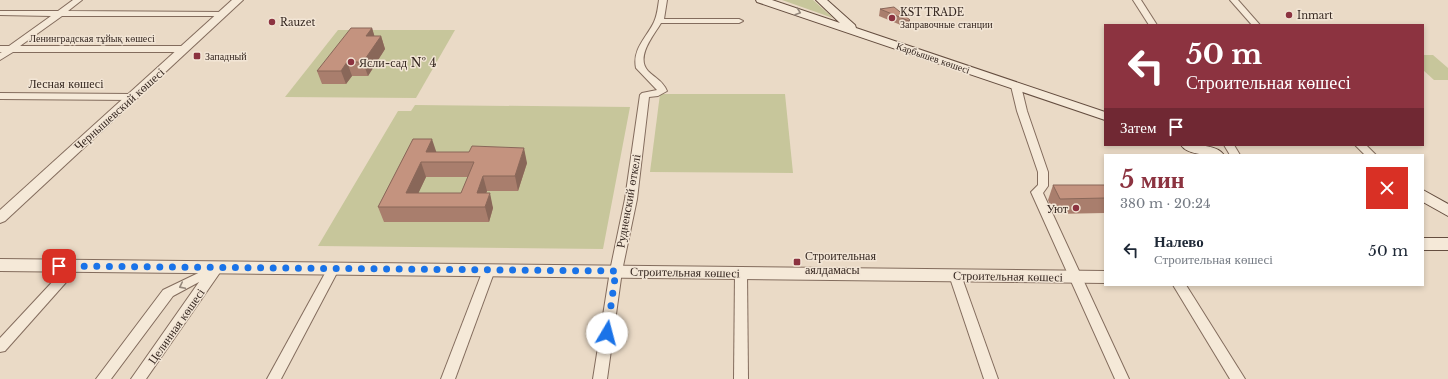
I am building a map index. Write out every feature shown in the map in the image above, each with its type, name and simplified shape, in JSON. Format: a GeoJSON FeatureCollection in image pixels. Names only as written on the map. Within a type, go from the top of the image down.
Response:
{"type":"FeatureCollection","features":[{"type":"Feature","properties":{"kind":"main road","name":"Карбышев көшесі"},"geometry":{"type":"LineString","coordinates":[[761,0],[1104,116]]}},
{"type":"Feature","properties":{"kind":"main road"},"geometry":{"type":"LineString","coordinates":[[821,0],[856,32]]}},
{"type":"Feature","properties":{"kind":"main road"},"geometry":{"type":"LineString","coordinates":[[1191,146],[1215,154]]}},
{"type":"Feature","properties":{"kind":"main road"},"geometry":{"type":"LineString","coordinates":[[1424,196],[1448,211]]}},
{"type":"Feature","properties":{"kind":"main road"},"geometry":{"type":"LineString","coordinates":[[1424,244],[1447,245]]}},
{"type":"Feature","properties":{"kind":"street"},"geometry":{"type":"LineString","coordinates":[[0,57],[78,0]]}},
{"type":"Feature","properties":{"kind":"street","name":"Чернышевский көшесі"},"geometry":{"type":"LineString","coordinates":[[0,218],[238,0]]}},
{"type":"Feature","properties":{"kind":"street"},"geometry":{"type":"LineString","coordinates":[[663,0],[659,21],[739,21]]}},
{"type":"Feature","properties":{"kind":"street"},"geometry":{"type":"LineString","coordinates":[[1137,0],[1152,24]]}},
{"type":"Feature","properties":{"kind":"street"},"geometry":{"type":"LineString","coordinates":[[1234,0],[1255,24]]}},
{"type":"Feature","properties":{"kind":"street"},"geometry":{"type":"LineString","coordinates":[[0,13],[223,14]]}},
{"type":"Feature","properties":{"kind":"street","name":"Рудненский өткелі"},"geometry":{"type":"LineString","coordinates":[[600,379],[616,271],[631,198],[645,95],[655,94],[662,90],[659,83],[643,72],[639,66],[638,57],[659,21]]}},
{"type":"Feature","properties":{"kind":"street","name":"Ленинградская тұйық көшесі"},"geometry":{"type":"LineString","coordinates":[[0,49],[184,49]]}},
{"type":"Feature","properties":{"kind":"street"},"geometry":{"type":"LineString","coordinates":[[1016,86],[1022,111],[1043,172],[1043,186],[1037,192],[1122,379]]}},
{"type":"Feature","properties":{"kind":"street","name":"Лесная көшесі"},"geometry":{"type":"LineString","coordinates":[[0,96],[132,97]]}},
{"type":"Feature","properties":{"kind":"street","name":"Строительная көшесі"},"geometry":{"type":"LineString","coordinates":[[0,265],[1104,277]]}},
{"type":"Feature","properties":{"kind":"street"},"geometry":{"type":"LineString","coordinates":[[0,347],[73,266]]}},
{"type":"Feature","properties":{"kind":"street","name":"Целинная көшесі"},"geometry":{"type":"LineString","coordinates":[[103,379],[168,293],[217,268]]}},
{"type":"Feature","properties":{"kind":"street","name":"Целинная көшесі"},"geometry":{"type":"LineString","coordinates":[[138,379],[217,268]]}},
{"type":"Feature","properties":{"kind":"street"},"geometry":{"type":"LineString","coordinates":[[274,379],[333,269]]}},
{"type":"Feature","properties":{"kind":"street"},"geometry":{"type":"LineString","coordinates":[[448,379],[489,270]]}},
{"type":"Feature","properties":{"kind":"street"},"geometry":{"type":"LineString","coordinates":[[741,272],[742,379]]}},
{"type":"Feature","properties":{"kind":"street"},"geometry":{"type":"LineString","coordinates":[[955,275],[991,379]]}},
{"type":"Feature","properties":{"kind":"street"},"geometry":{"type":"LineString","coordinates":[[1180,286],[1238,379]]}},
{"type":"Feature","properties":{"kind":"green space"},"geometry":{"type":"Polygon","coordinates":[[[782,0],[813,0],[833,18],[782,0]]]}},
{"type":"Feature","properties":{"kind":"green space"},"geometry":{"type":"Polygon","coordinates":[[[338,30],[455,30],[416,98],[285,97],[338,30]]]}},
{"type":"Feature","properties":{"kind":"green space"},"geometry":{"type":"Polygon","coordinates":[[[1424,55],[1433,55],[1448,68],[1448,80],[1434,80],[1424,71],[1424,55]]]}},
{"type":"Feature","properties":{"kind":"green space"},"geometry":{"type":"Polygon","coordinates":[[[660,94],[785,94],[793,173],[650,172],[660,94]]]}},
{"type":"Feature","properties":{"kind":"green space"},"geometry":{"type":"Polygon","coordinates":[[[415,105],[630,107],[603,249],[318,246],[398,111],[411,111],[415,105]]]}},
{"type":"Feature","properties":{"kind":"building"},"geometry":{"type":"Polygon","coordinates":[[[894,7],[910,20],[909,21],[880,9],[894,7]]]}},
{"type":"Feature","properties":{"kind":"building"},"geometry":{"type":"Polygon","coordinates":[[[351,28],[372,28],[366,36],[381,36],[363,62],[347,62],[341,71],[317,71],[351,28]]]}},
{"type":"Feature","properties":{"kind":"building"},"geometry":{"type":"Polygon","coordinates":[[[413,139],[432,139],[426,152],[469,152],[472,146],[524,148],[515,176],[483,176],[477,193],[490,193],[485,207],[378,207],[413,139]],[[421,162],[406,193],[461,193],[474,162],[421,162]]]}},
{"type":"Feature","properties":{"kind":"building"},"geometry":{"type":"Polygon","coordinates":[[[1053,185],[1104,185],[1104,198],[1060,199],[1053,185]]]}},
{"type":"Feature","properties":{"kind":"place","name":"Inmart"},"geometry":{"type":"Point","coordinates":[1289,15]}},
{"type":"Feature","properties":{"kind":"place","name":"KST TRADE Заправочные станции"},"geometry":{"type":"Point","coordinates":[892,18]}},
{"type":"Feature","properties":{"kind":"place","name":"Rauzet"},"geometry":{"type":"Point","coordinates":[272,22]}},
{"type":"Feature","properties":{"kind":"place","name":"Западный"},"geometry":{"type":"Point","coordinates":[197,56]}},
{"type":"Feature","properties":{"kind":"place","name":"Ясли-сад № 4"},"geometry":{"type":"Point","coordinates":[351,62]}},
{"type":"Feature","properties":{"kind":"place","name":"Уют"},"geometry":{"type":"Point","coordinates":[1076,208]}},
{"type":"Feature","properties":{"kind":"place","name":"Строительная аялдамасы"},"geometry":{"type":"Point","coordinates":[797,262]}},
{"type":"Feature","properties":{"kind":"route"},"geometry":{"type":"LineString","coordinates":[[59,266],[616,271],[607,333]]}}]}
